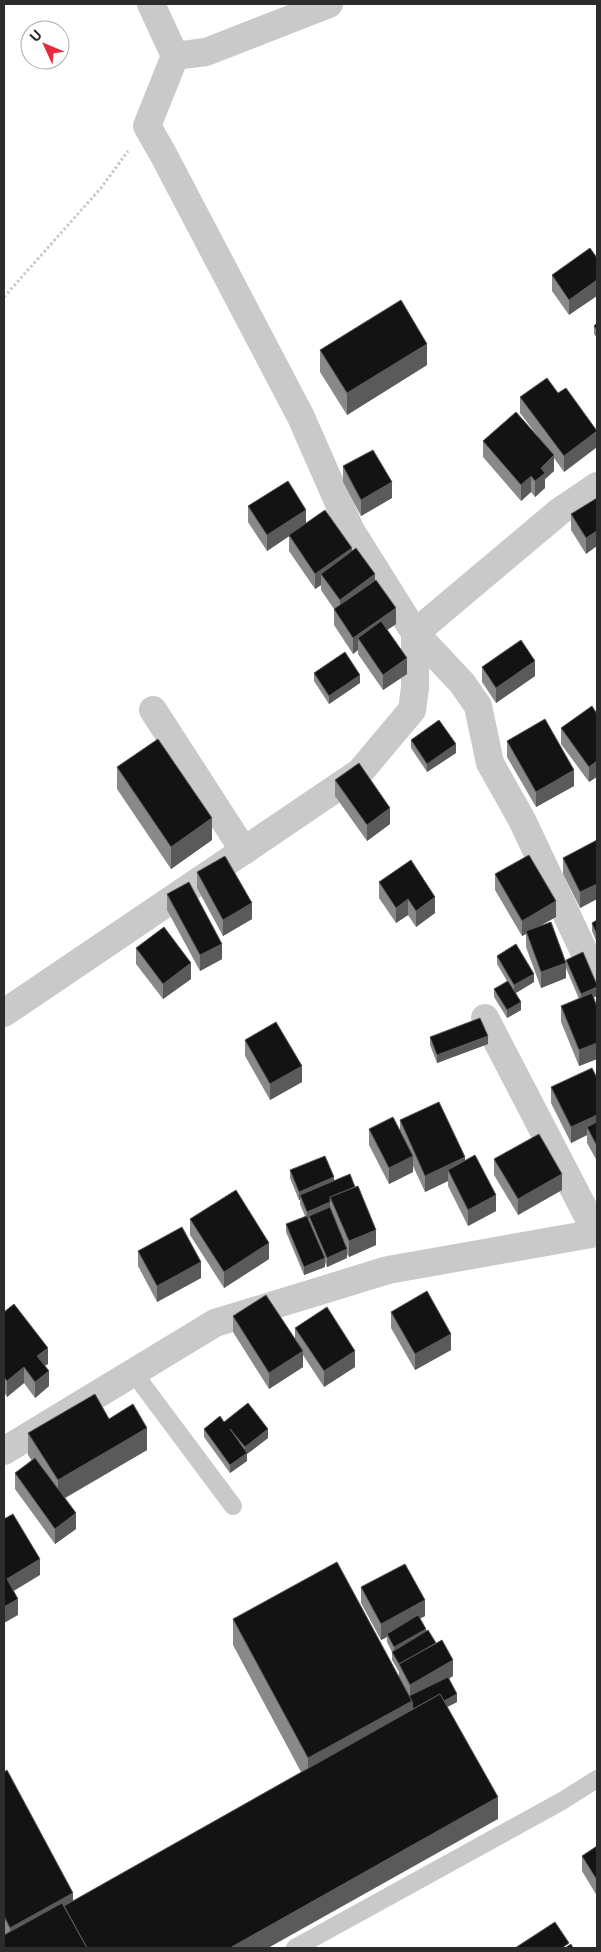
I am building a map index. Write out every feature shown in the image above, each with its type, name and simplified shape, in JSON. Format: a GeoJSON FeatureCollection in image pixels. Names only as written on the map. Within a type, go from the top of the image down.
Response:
{"type":"FeatureCollection","features":[{"type":"Feature","properties":{"kind":"street"},"geometry":{"type":"LineString","coordinates":[[151,4],[175,56],[147,126],[300,417],[351,531],[415,633],[462,683],[478,706],[490,763],[522,820],[597,979]]}},
{"type":"Feature","properties":{"kind":"street"},"geometry":{"type":"LineString","coordinates":[[175,56],[206,52],[329,4]]}},
{"type":"Feature","properties":{"kind":"street"},"geometry":{"type":"LineString","coordinates":[[4,1013],[360,772],[412,710],[414,699],[415,633],[560,511],[597,486]]}},
{"type":"Feature","properties":{"kind":"street"},"geometry":{"type":"LineString","coordinates":[[154,710],[244,851]]}},
{"type":"Feature","properties":{"kind":"street"},"geometry":{"type":"LineString","coordinates":[[4,1451],[214,1324],[388,1270],[596,1232],[485,1018]]}},
{"type":"Feature","properties":{"kind":"lane"},"geometry":{"type":"LineString","coordinates":[[133,1372],[233,1506]]}},
{"type":"Feature","properties":{"kind":"lane"},"geometry":{"type":"LineString","coordinates":[[295,1948],[562,1801],[597,1779]]}},
{"type":"Feature","properties":{"kind":"path"},"geometry":{"type":"LineString","coordinates":[[4,297],[101,188],[147,126]]}},
{"type":"Feature","properties":{"kind":"building"},"geometry":{"type":"Polygon","coordinates":[[[590,248],[597,258],[597,280],[569,300],[552,275],[590,248]]]}},
{"type":"Feature","properties":{"kind":"building"},"geometry":{"type":"Polygon","coordinates":[[[401,300],[427,344],[347,393],[320,350],[401,300]]]}},
{"type":"Feature","properties":{"kind":"building"},"geometry":{"type":"Polygon","coordinates":[[[547,378],[558,393],[566,388],[597,431],[564,456],[520,397],[547,378]]]}},
{"type":"Feature","properties":{"kind":"building"},"geometry":{"type":"Polygon","coordinates":[[[516,412],[554,455],[541,468],[545,473],[535,481],[531,476],[521,485],[483,441],[516,412]]]}},
{"type":"Feature","properties":{"kind":"building"},"geometry":{"type":"Polygon","coordinates":[[[373,450],[392,482],[361,500],[343,466],[373,450]]]}},
{"type":"Feature","properties":{"kind":"building"},"geometry":{"type":"Polygon","coordinates":[[[288,481],[306,510],[267,535],[248,506],[288,481]]]}},
{"type":"Feature","properties":{"kind":"building"},"geometry":{"type":"Polygon","coordinates":[[[597,498],[597,531],[586,538],[571,514],[597,498]]]}},
{"type":"Feature","properties":{"kind":"building"},"geometry":{"type":"Polygon","coordinates":[[[325,510],[352,548],[315,574],[289,535],[325,510]]]}},
{"type":"Feature","properties":{"kind":"building"},"geometry":{"type":"Polygon","coordinates":[[[356,548],[375,574],[340,600],[321,574],[356,548]]]}},
{"type":"Feature","properties":{"kind":"building"},"geometry":{"type":"Polygon","coordinates":[[[376,580],[396,608],[353,638],[334,609],[376,580]]]}},
{"type":"Feature","properties":{"kind":"building"},"geometry":{"type":"Polygon","coordinates":[[[381,621],[407,658],[383,675],[358,638],[381,621]]]}},
{"type":"Feature","properties":{"kind":"building"},"geometry":{"type":"Polygon","coordinates":[[[521,640],[535,661],[496,688],[482,667],[521,640]]]}},
{"type":"Feature","properties":{"kind":"building"},"geometry":{"type":"Polygon","coordinates":[[[345,652],[360,675],[329,696],[314,673],[345,652]]]}},
{"type":"Feature","properties":{"kind":"building"},"geometry":{"type":"Polygon","coordinates":[[[592,706],[597,714],[597,761],[589,767],[561,728],[592,706]]]}},
{"type":"Feature","properties":{"kind":"building"},"geometry":{"type":"Polygon","coordinates":[[[545,719],[574,770],[536,792],[507,741],[545,719]]]}},
{"type":"Feature","properties":{"kind":"building"},"geometry":{"type":"Polygon","coordinates":[[[439,720],[456,744],[427,764],[411,740],[439,720]]]}},
{"type":"Feature","properties":{"kind":"building"},"geometry":{"type":"Polygon","coordinates":[[[158,739],[212,818],[171,847],[117,767],[158,739]]]}},
{"type":"Feature","properties":{"kind":"building"},"geometry":{"type":"Polygon","coordinates":[[[359,763],[390,808],[367,825],[335,780],[359,763]]]}},
{"type":"Feature","properties":{"kind":"building"},"geometry":{"type":"Polygon","coordinates":[[[597,840],[597,884],[580,892],[563,858],[597,840]]]}},
{"type":"Feature","properties":{"kind":"building"},"geometry":{"type":"Polygon","coordinates":[[[529,855],[556,901],[522,921],[495,874],[529,855]]]}},
{"type":"Feature","properties":{"kind":"building"},"geometry":{"type":"Polygon","coordinates":[[[225,856],[252,903],[223,920],[197,872],[225,856]]]}},
{"type":"Feature","properties":{"kind":"building"},"geometry":{"type":"Polygon","coordinates":[[[411,860],[435,897],[416,911],[408,899],[396,908],[379,882],[411,860]]]}},
{"type":"Feature","properties":{"kind":"building"},"geometry":{"type":"Polygon","coordinates":[[[189,882],[222,944],[200,955],[167,894],[189,882]]]}},
{"type":"Feature","properties":{"kind":"building"},"geometry":{"type":"Polygon","coordinates":[[[597,920],[597,935],[592,923],[597,920]]]}},
{"type":"Feature","properties":{"kind":"building"},"geometry":{"type":"Polygon","coordinates":[[[551,922],[566,963],[541,972],[526,931],[551,922]]]}},
{"type":"Feature","properties":{"kind":"building"},"geometry":{"type":"Polygon","coordinates":[[[164,927],[191,963],[163,984],[136,948],[164,927]]]}},
{"type":"Feature","properties":{"kind":"building"},"geometry":{"type":"Polygon","coordinates":[[[516,944],[534,974],[514,985],[497,956],[516,944]]]}},
{"type":"Feature","properties":{"kind":"building"},"geometry":{"type":"Polygon","coordinates":[[[583,952],[597,987],[581,994],[566,960],[583,952]]]}},
{"type":"Feature","properties":{"kind":"building"},"geometry":{"type":"Polygon","coordinates":[[[508,981],[521,1002],[507,1010],[494,989],[508,981]]]}},
{"type":"Feature","properties":{"kind":"building"},"geometry":{"type":"Polygon","coordinates":[[[592,993],[597,1007],[597,1043],[579,1050],[561,1006],[592,993]]]}},
{"type":"Feature","properties":{"kind":"building"},"geometry":{"type":"Polygon","coordinates":[[[480,1018],[488,1036],[437,1055],[430,1037],[480,1018]]]}},
{"type":"Feature","properties":{"kind":"building"},"geometry":{"type":"Polygon","coordinates":[[[276,1022],[302,1066],[270,1084],[245,1040],[276,1022]]]}},
{"type":"Feature","properties":{"kind":"building"},"geometry":{"type":"Polygon","coordinates":[[[592,1068],[597,1078],[597,1115],[571,1127],[551,1087],[592,1068]]]}},
{"type":"Feature","properties":{"kind":"building"},"geometry":{"type":"Polygon","coordinates":[[[439,1102],[465,1157],[425,1176],[400,1120],[439,1102]]]}},
{"type":"Feature","properties":{"kind":"building"},"geometry":{"type":"Polygon","coordinates":[[[393,1117],[413,1156],[389,1168],[369,1129],[393,1117]]]}},
{"type":"Feature","properties":{"kind":"building"},"geometry":{"type":"Polygon","coordinates":[[[597,1122],[597,1146],[587,1127],[597,1122]]]}},
{"type":"Feature","properties":{"kind":"building"},"geometry":{"type":"Polygon","coordinates":[[[539,1134],[562,1174],[518,1199],[494,1159],[539,1134]]]}},
{"type":"Feature","properties":{"kind":"building"},"geometry":{"type":"Polygon","coordinates":[[[475,1155],[496,1195],[468,1210],[448,1170],[475,1155]]]}},
{"type":"Feature","properties":{"kind":"building"},"geometry":{"type":"Polygon","coordinates":[[[325,1156],[334,1177],[299,1192],[290,1170],[325,1156]]]}},
{"type":"Feature","properties":{"kind":"building"},"geometry":{"type":"Polygon","coordinates":[[[350,1174],[355,1187],[330,1197],[330,1202],[307,1212],[300,1195],[350,1174]]]}},
{"type":"Feature","properties":{"kind":"building"},"geometry":{"type":"Polygon","coordinates":[[[358,1186],[376,1230],[349,1241],[330,1197],[358,1186]]]}},
{"type":"Feature","properties":{"kind":"building"},"geometry":{"type":"Polygon","coordinates":[[[236,1190],[269,1243],[224,1272],[190,1219],[236,1190]]]}},
{"type":"Feature","properties":{"kind":"building"},"geometry":{"type":"Polygon","coordinates":[[[330,1207],[347,1249],[327,1258],[309,1216],[330,1207]]]}},
{"type":"Feature","properties":{"kind":"building"},"geometry":{"type":"Polygon","coordinates":[[[307,1216],[325,1258],[304,1267],[286,1224],[307,1216]]]}},
{"type":"Feature","properties":{"kind":"building"},"geometry":{"type":"Polygon","coordinates":[[[182,1227],[201,1262],[157,1286],[138,1251],[182,1227]]]}},
{"type":"Feature","properties":{"kind":"building"},"geometry":{"type":"Polygon","coordinates":[[[427,1291],[451,1334],[415,1354],[391,1312],[427,1291]]]}},
{"type":"Feature","properties":{"kind":"building"},"geometry":{"type":"Polygon","coordinates":[[[266,1295],[303,1351],[269,1373],[233,1316],[266,1295]]]}},
{"type":"Feature","properties":{"kind":"building"},"geometry":{"type":"Polygon","coordinates":[[[14,1304],[48,1348],[37,1356],[49,1371],[35,1382],[24,1367],[7,1381],[4,1377],[4,1312],[14,1304]]]}},
{"type":"Feature","properties":{"kind":"building"},"geometry":{"type":"Polygon","coordinates":[[[327,1307],[355,1351],[324,1371],[295,1328],[327,1307]]]}},
{"type":"Feature","properties":{"kind":"building"},"geometry":{"type":"Polygon","coordinates":[[[95,1394],[109,1419],[133,1404],[147,1428],[58,1480],[28,1433],[95,1394]]]}},
{"type":"Feature","properties":{"kind":"building"},"geometry":{"type":"Polygon","coordinates":[[[248,1403],[268,1429],[245,1447],[230,1429],[247,1453],[230,1465],[204,1429],[220,1416],[224,1422],[248,1403]]]}},
{"type":"Feature","properties":{"kind":"building"},"geometry":{"type":"Polygon","coordinates":[[[35,1458],[76,1513],[55,1529],[15,1473],[35,1458]]]}},
{"type":"Feature","properties":{"kind":"building"},"geometry":{"type":"Polygon","coordinates":[[[13,1514],[40,1559],[7,1579],[18,1599],[4,1607],[4,1519],[13,1514]]]}},
{"type":"Feature","properties":{"kind":"building"},"geometry":{"type":"Polygon","coordinates":[[[337,1562],[412,1701],[308,1758],[233,1619],[337,1562]]]}},
{"type":"Feature","properties":{"kind":"building"},"geometry":{"type":"Polygon","coordinates":[[[405,1564],[425,1600],[381,1624],[361,1587],[405,1564]]]}},
{"type":"Feature","properties":{"kind":"building"},"geometry":{"type":"Polygon","coordinates":[[[418,1615],[426,1629],[394,1647],[387,1634],[418,1615]]]}},
{"type":"Feature","properties":{"kind":"building"},"geometry":{"type":"Polygon","coordinates":[[[428,1630],[436,1643],[399,1664],[392,1652],[428,1630]]]}},
{"type":"Feature","properties":{"kind":"building"},"geometry":{"type":"Polygon","coordinates":[[[442,1640],[453,1660],[410,1685],[399,1664],[442,1640]]]}},
{"type":"Feature","properties":{"kind":"building"},"geometry":{"type":"Polygon","coordinates":[[[448,1677],[457,1694],[444,1701],[440,1694],[413,1709],[409,1696],[448,1677]]]}},
{"type":"Feature","properties":{"kind":"building"},"geometry":{"type":"Polygon","coordinates":[[[440,1694],[498,1797],[230,1948],[87,1948],[64,1906],[440,1694]]]}},
{"type":"Feature","properties":{"kind":"building"},"geometry":{"type":"Polygon","coordinates":[[[7,1770],[73,1893],[10,1928],[4,1916],[4,1772],[7,1770]]]}},
{"type":"Feature","properties":{"kind":"building"},"geometry":{"type":"Polygon","coordinates":[[[597,1846],[597,1880],[582,1856],[597,1846]]]}},
{"type":"Feature","properties":{"kind":"building"},"geometry":{"type":"Polygon","coordinates":[[[62,1903],[87,1948],[4,1948],[4,1935],[62,1903]]]}},
{"type":"Feature","properties":{"kind":"building"},"geometry":{"type":"Polygon","coordinates":[[[555,1922],[569,1943],[562,1948],[515,1948],[555,1922]]]}},
{"type":"Feature","properties":{"kind":"building"},"geometry":{"type":"Polygon","coordinates":[[[571,1944],[573,1948],[565,1948],[571,1944]]]}}]}
